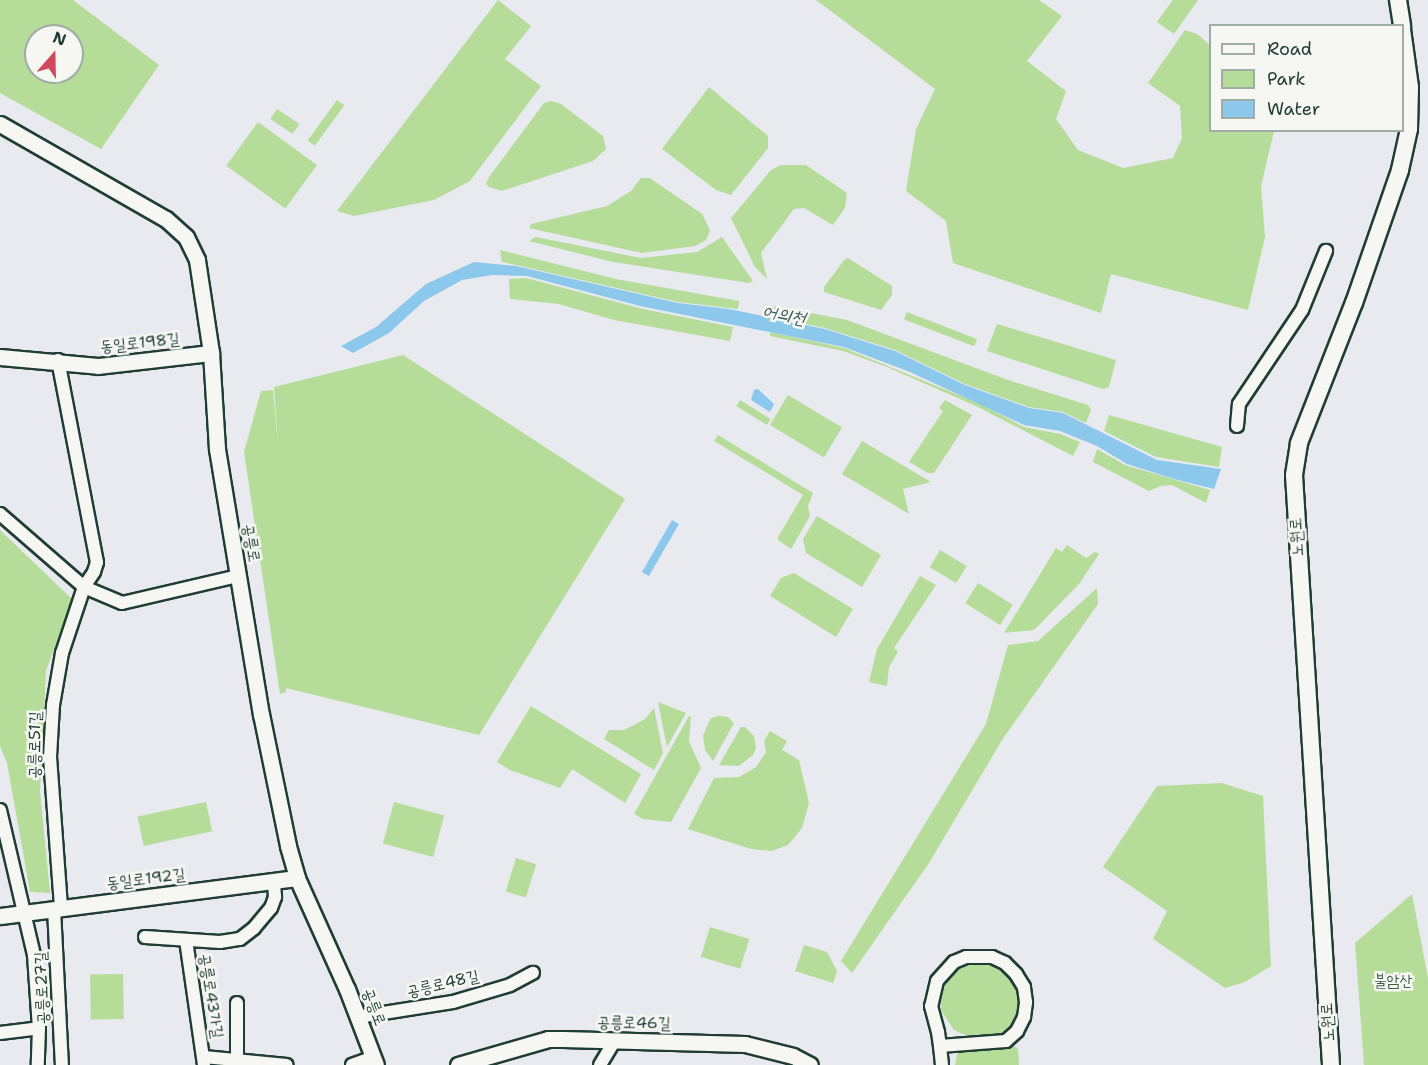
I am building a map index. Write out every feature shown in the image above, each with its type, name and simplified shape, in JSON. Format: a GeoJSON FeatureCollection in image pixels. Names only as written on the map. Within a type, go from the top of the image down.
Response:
{"type":"FeatureCollection","features":[{"type":"Feature","properties":{"kind":"main road","name":"노원로"},"geometry":{"type":"LineString","coordinates":[[1398,0],[1402,24]]}},
{"type":"Feature","properties":{"kind":"main road","name":"노원로"},"geometry":{"type":"LineString","coordinates":[[1331,1065],[1293,475],[1299,443],[1354,303],[1400,170],[1409,129],[1410,87],[1404,42]]}},
{"type":"Feature","properties":{"kind":"street","name":"공릉로"},"geometry":{"type":"LineString","coordinates":[[0,124],[166,219],[186,237],[197,260],[211,353],[217,449],[261,714],[288,846],[297,878],[375,1061],[352,1065]]}},
{"type":"Feature","properties":{"kind":"street"},"geometry":{"type":"LineString","coordinates":[[1237,426],[1239,404],[1302,310],[1326,251]]}},
{"type":"Feature","properties":{"kind":"street","name":"동일로198길"},"geometry":{"type":"LineString","coordinates":[[0,357],[58,360],[98,366],[211,353]]}},
{"type":"Feature","properties":{"kind":"street","name":"공릉로51길"},"geometry":{"type":"LineString","coordinates":[[57,909],[51,790],[53,705],[62,653],[84,587],[94,572],[97,562],[58,360]]}},
{"type":"Feature","properties":{"kind":"street"},"geometry":{"type":"LineString","coordinates":[[0,514],[84,587],[122,603],[238,576]]}},
{"type":"Feature","properties":{"kind":"street"},"geometry":{"type":"LineString","coordinates":[[0,810],[34,955],[39,1028],[38,1065]]}},
{"type":"Feature","properties":{"kind":"street","name":"동일로192길"},"geometry":{"type":"LineString","coordinates":[[0,916],[297,878]]}},
{"type":"Feature","properties":{"kind":"street","name":"공릉로43가길"},"geometry":{"type":"LineString","coordinates":[[145,937],[226,942],[248,934],[271,908],[275,897],[274,881]]}},
{"type":"Feature","properties":{"kind":"street","name":"공릉로27길"},"geometry":{"type":"LineString","coordinates":[[57,909],[62,1065]]}},
{"type":"Feature","properties":{"kind":"street","name":"공릉로43가길"},"geometry":{"type":"LineString","coordinates":[[186,940],[204,1061],[237,1060],[287,1065]]}},
{"type":"Feature","properties":{"kind":"street"},"geometry":{"type":"LineString","coordinates":[[939,1046],[1006,1041],[1017,1031],[1024,1017],[1025,995],[1017,974],[1005,963],[992,957],[979,955],[960,960],[944,970],[937,981],[932,999],[939,1046],[942,1065]]}},
{"type":"Feature","properties":{"kind":"street","name":"공릉로48길"},"geometry":{"type":"LineString","coordinates":[[358,1017],[453,1002],[510,985],[533,973]]}},
{"type":"Feature","properties":{"kind":"street","name":"공릉로43가길"},"geometry":{"type":"LineString","coordinates":[[237,1003],[237,1060]]}},
{"type":"Feature","properties":{"kind":"street"},"geometry":{"type":"LineString","coordinates":[[0,1033],[39,1028]]}},
{"type":"Feature","properties":{"kind":"street","name":"공릉로46길"},"geometry":{"type":"LineString","coordinates":[[458,1065],[548,1039],[745,1044],[793,1056],[810,1065]]}},
{"type":"Feature","properties":{"kind":"street"},"geometry":{"type":"LineString","coordinates":[[600,1065],[614,1042]]}},
{"type":"Feature","properties":{"kind":"green space"},"geometry":{"type":"Polygon","coordinates":[[[0,0],[73,0],[159,65],[101,149],[0,93],[0,0]]]}},
{"type":"Feature","properties":{"kind":"green space"},"geometry":{"type":"Polygon","coordinates":[[[498,0],[531,26],[505,59],[541,86],[470,181],[434,200],[354,216],[337,211],[498,0]]]}},
{"type":"Feature","properties":{"kind":"green space"},"geometry":{"type":"Polygon","coordinates":[[[816,0],[1039,0],[1062,16],[1027,61],[1066,91],[1056,119],[1078,150],[1123,168],[1173,158],[1182,138],[1180,106],[1148,83],[1185,30],[1197,34],[1209,44],[1209,132],[1274,132],[1261,186],[1265,237],[1248,310],[1111,274],[1101,313],[953,263],[946,221],[906,191],[916,129],[935,89],[816,0]]]}},
{"type":"Feature","properties":{"kind":"green space"},"geometry":{"type":"Polygon","coordinates":[[[1173,0],[1198,0],[1174,34],[1157,22],[1173,0]]]}},
{"type":"Feature","properties":{"kind":"green space"},"geometry":{"type":"Polygon","coordinates":[[[709,87],[768,136],[768,148],[731,195],[716,190],[662,149],[709,87]]]}},
{"type":"Feature","properties":{"kind":"green space"},"geometry":{"type":"Polygon","coordinates":[[[337,100],[344,105],[315,146],[308,140],[337,100]]]}},
{"type":"Feature","properties":{"kind":"green space"},"geometry":{"type":"Polygon","coordinates":[[[551,101],[561,104],[603,136],[606,149],[593,161],[502,191],[489,187],[486,184],[489,177],[544,103],[551,101]]]}},
{"type":"Feature","properties":{"kind":"green space"},"geometry":{"type":"Polygon","coordinates":[[[277,109],[299,124],[293,134],[270,119],[277,109]]]}},
{"type":"Feature","properties":{"kind":"green space"},"geometry":{"type":"Polygon","coordinates":[[[258,122],[317,165],[285,209],[226,166],[258,122]]]}},
{"type":"Feature","properties":{"kind":"green space"},"geometry":{"type":"Polygon","coordinates":[[[781,165],[806,165],[847,193],[845,208],[833,225],[804,208],[794,209],[761,253],[767,279],[755,267],[731,218],[771,170],[781,165]]]}},
{"type":"Feature","properties":{"kind":"green space"},"geometry":{"type":"Polygon","coordinates":[[[641,178],[650,178],[702,214],[710,230],[706,240],[695,246],[642,253],[529,228],[531,224],[607,206],[631,191],[641,178]]]}},
{"type":"Feature","properties":{"kind":"green space"},"geometry":{"type":"Polygon","coordinates":[[[536,237],[641,258],[697,252],[722,237],[753,281],[749,283],[613,262],[529,241],[536,237]]]}},
{"type":"Feature","properties":{"kind":"green space"},"geometry":{"type":"Polygon","coordinates":[[[500,250],[616,279],[739,301],[738,309],[678,302],[502,262],[500,250]]]}},
{"type":"Feature","properties":{"kind":"green space"},"geometry":{"type":"Polygon","coordinates":[[[848,258],[892,286],[892,295],[881,310],[824,292],[824,287],[848,258]]]}},
{"type":"Feature","properties":{"kind":"green space"},"geometry":{"type":"Polygon","coordinates":[[[526,278],[643,309],[733,327],[730,341],[614,320],[559,304],[510,299],[509,279],[526,278]]]}},
{"type":"Feature","properties":{"kind":"green space"},"geometry":{"type":"Polygon","coordinates":[[[774,306],[847,320],[1008,380],[1088,405],[1091,410],[1086,423],[1063,412],[1029,407],[965,384],[895,350],[825,328],[772,317],[774,306]]]}},
{"type":"Feature","properties":{"kind":"green space"},"geometry":{"type":"Polygon","coordinates":[[[907,312],[977,339],[974,346],[904,319],[907,312]]]}},
{"type":"Feature","properties":{"kind":"green space"},"geometry":{"type":"Polygon","coordinates":[[[997,324],[1116,360],[1109,387],[1103,389],[987,351],[997,324]]]}},
{"type":"Feature","properties":{"kind":"green space"},"geometry":{"type":"Polygon","coordinates":[[[770,332],[844,348],[978,403],[1024,427],[1060,434],[1080,442],[1073,456],[976,406],[887,367],[843,351],[770,336],[770,332]]]}},
{"type":"Feature","properties":{"kind":"green space"},"geometry":{"type":"Polygon","coordinates":[[[403,355],[625,499],[479,735],[286,688],[286,692],[280,694],[244,452],[261,391],[273,390],[278,444],[274,387],[403,355]]]}},
{"type":"Feature","properties":{"kind":"green space"},"geometry":{"type":"Polygon","coordinates":[[[788,395],[842,427],[824,457],[770,425],[788,395]]]}},
{"type":"Feature","properties":{"kind":"green space"},"geometry":{"type":"Polygon","coordinates":[[[740,400],[771,419],[767,425],[736,406],[740,400]]]}},
{"type":"Feature","properties":{"kind":"green space"},"geometry":{"type":"Polygon","coordinates":[[[945,400],[972,415],[934,473],[928,473],[909,462],[943,411],[939,408],[945,400]]]}},
{"type":"Feature","properties":{"kind":"green space"},"geometry":{"type":"Polygon","coordinates":[[[1109,415],[1222,447],[1219,467],[1156,457],[1104,431],[1109,415]]]}},
{"type":"Feature","properties":{"kind":"green space"},"geometry":{"type":"Polygon","coordinates":[[[718,435],[813,493],[808,506],[810,516],[791,549],[778,540],[778,537],[803,495],[714,441],[718,435]]]}},
{"type":"Feature","properties":{"kind":"green space"},"geometry":{"type":"Polygon","coordinates":[[[862,441],[931,482],[903,489],[909,514],[842,474],[862,441]]]}},
{"type":"Feature","properties":{"kind":"green space"},"geometry":{"type":"Polygon","coordinates":[[[1097,449],[1125,465],[1210,490],[1206,503],[1172,485],[1161,486],[1149,491],[1093,462],[1097,449]]]}},
{"type":"Feature","properties":{"kind":"green space"},"geometry":{"type":"Polygon","coordinates":[[[817,516],[881,555],[862,587],[806,553],[803,539],[817,516]]]}},
{"type":"Feature","properties":{"kind":"green space"},"geometry":{"type":"Polygon","coordinates":[[[0,530],[72,599],[46,671],[40,791],[50,893],[30,892],[7,763],[0,746],[0,530]]]}},
{"type":"Feature","properties":{"kind":"green space"},"geometry":{"type":"Polygon","coordinates":[[[1067,545],[1086,558],[1095,552],[1099,554],[1080,583],[1034,630],[1004,633],[1056,548],[1062,552],[1067,545]]]}},
{"type":"Feature","properties":{"kind":"green space"},"geometry":{"type":"Polygon","coordinates":[[[940,550],[967,566],[956,583],[930,567],[940,550]]]}},
{"type":"Feature","properties":{"kind":"green space"},"geometry":{"type":"Polygon","coordinates":[[[794,573],[853,609],[836,637],[770,596],[781,578],[794,573]]]}},
{"type":"Feature","properties":{"kind":"green space"},"geometry":{"type":"Polygon","coordinates":[[[920,576],[936,585],[894,648],[898,652],[889,667],[887,686],[869,682],[877,649],[920,576]]]}},
{"type":"Feature","properties":{"kind":"green space"},"geometry":{"type":"Polygon","coordinates":[[[978,583],[1013,605],[1000,625],[965,603],[978,583]]]}},
{"type":"Feature","properties":{"kind":"green space"},"geometry":{"type":"Polygon","coordinates":[[[1097,588],[1098,604],[1002,740],[929,863],[852,973],[841,961],[986,724],[1008,645],[1038,641],[1097,588]]]}},
{"type":"Feature","properties":{"kind":"green space"},"geometry":{"type":"Polygon","coordinates":[[[658,702],[686,713],[667,747],[658,702]]]}},
{"type":"Feature","properties":{"kind":"green space"},"geometry":{"type":"Polygon","coordinates":[[[531,706],[641,774],[625,803],[572,769],[560,788],[510,770],[497,762],[531,706]]]}},
{"type":"Feature","properties":{"kind":"green space"},"geometry":{"type":"Polygon","coordinates":[[[654,708],[663,753],[654,770],[604,739],[609,730],[624,730],[645,719],[654,708]]]}},
{"type":"Feature","properties":{"kind":"green space"},"geometry":{"type":"Polygon","coordinates":[[[689,716],[691,717],[689,741],[701,768],[671,822],[643,819],[634,814],[689,716]]]}},
{"type":"Feature","properties":{"kind":"green space"},"geometry":{"type":"Polygon","coordinates":[[[728,717],[734,723],[713,761],[705,750],[703,735],[711,718],[728,717]]]}},
{"type":"Feature","properties":{"kind":"green space"},"geometry":{"type":"Polygon","coordinates":[[[741,727],[745,727],[754,736],[756,748],[753,755],[739,766],[719,765],[741,727]]]}},
{"type":"Feature","properties":{"kind":"green space"},"geometry":{"type":"Polygon","coordinates":[[[770,731],[787,741],[782,750],[799,760],[809,803],[802,828],[788,845],[772,851],[751,849],[688,829],[714,778],[739,777],[756,767],[766,752],[764,741],[770,731]]]}},
{"type":"Feature","properties":{"kind":"green space"},"geometry":{"type":"Polygon","coordinates":[[[1222,783],[1263,796],[1271,966],[1245,982],[1225,988],[1153,939],[1167,911],[1103,867],[1157,786],[1222,783]]]}},
{"type":"Feature","properties":{"kind":"green space"},"geometry":{"type":"Polygon","coordinates":[[[206,802],[212,831],[144,846],[138,817],[206,802]]]}},
{"type":"Feature","properties":{"kind":"green space"},"geometry":{"type":"Polygon","coordinates":[[[394,802],[444,815],[433,857],[383,844],[394,802]]]}},
{"type":"Feature","properties":{"kind":"green space"},"geometry":{"type":"Polygon","coordinates":[[[516,858],[536,864],[526,898],[506,891],[516,858]]]}},
{"type":"Feature","properties":{"kind":"green space","name":"불암산"},"geometry":{"type":"Polygon","coordinates":[[[1412,894],[1428,978],[1428,1065],[1364,1065],[1355,943],[1412,894]]]}},
{"type":"Feature","properties":{"kind":"green space"},"geometry":{"type":"Polygon","coordinates":[[[710,927],[749,939],[740,969],[701,957],[710,927]]]}},
{"type":"Feature","properties":{"kind":"green space"},"geometry":{"type":"Polygon","coordinates":[[[804,945],[827,952],[837,971],[833,983],[795,971],[804,945]]]}},
{"type":"Feature","properties":{"kind":"green space"},"geometry":{"type":"Polygon","coordinates":[[[983,961],[1006,970],[1021,990],[1020,1015],[1000,1035],[976,1040],[954,1030],[942,1012],[940,1001],[942,991],[953,972],[972,962],[983,961]]]}},
{"type":"Feature","properties":{"kind":"green space"},"geometry":{"type":"Polygon","coordinates":[[[123,974],[124,1019],[91,1020],[90,975],[123,974]]]}},
{"type":"Feature","properties":{"kind":"green space"},"geometry":{"type":"Polygon","coordinates":[[[1014,1046],[1018,1049],[1019,1065],[955,1065],[957,1054],[962,1051],[1014,1046]]]}},
{"type":"Feature","properties":{"kind":"water"},"geometry":{"type":"Polygon","coordinates":[[[474,262],[516,266],[678,303],[729,309],[825,329],[895,351],[965,385],[1029,408],[1063,413],[1157,460],[1221,469],[1214,489],[1174,479],[1127,464],[1097,446],[1060,431],[1024,425],[910,372],[844,347],[640,306],[527,276],[492,275],[462,280],[424,301],[389,333],[353,353],[341,346],[376,327],[426,284],[474,262]]]}},
{"type":"Feature","properties":{"kind":"water"},"geometry":{"type":"Polygon","coordinates":[[[758,389],[774,404],[770,412],[751,400],[754,390],[758,389]]]}},
{"type":"Feature","properties":{"kind":"water"},"geometry":{"type":"Polygon","coordinates":[[[672,520],[679,524],[649,576],[642,572],[672,520]]]}},
{"type":"Feature","properties":{"kind":"water label","name":"어의천"},"geometry":{"type":"Point","coordinates":[784,315]}}]}
